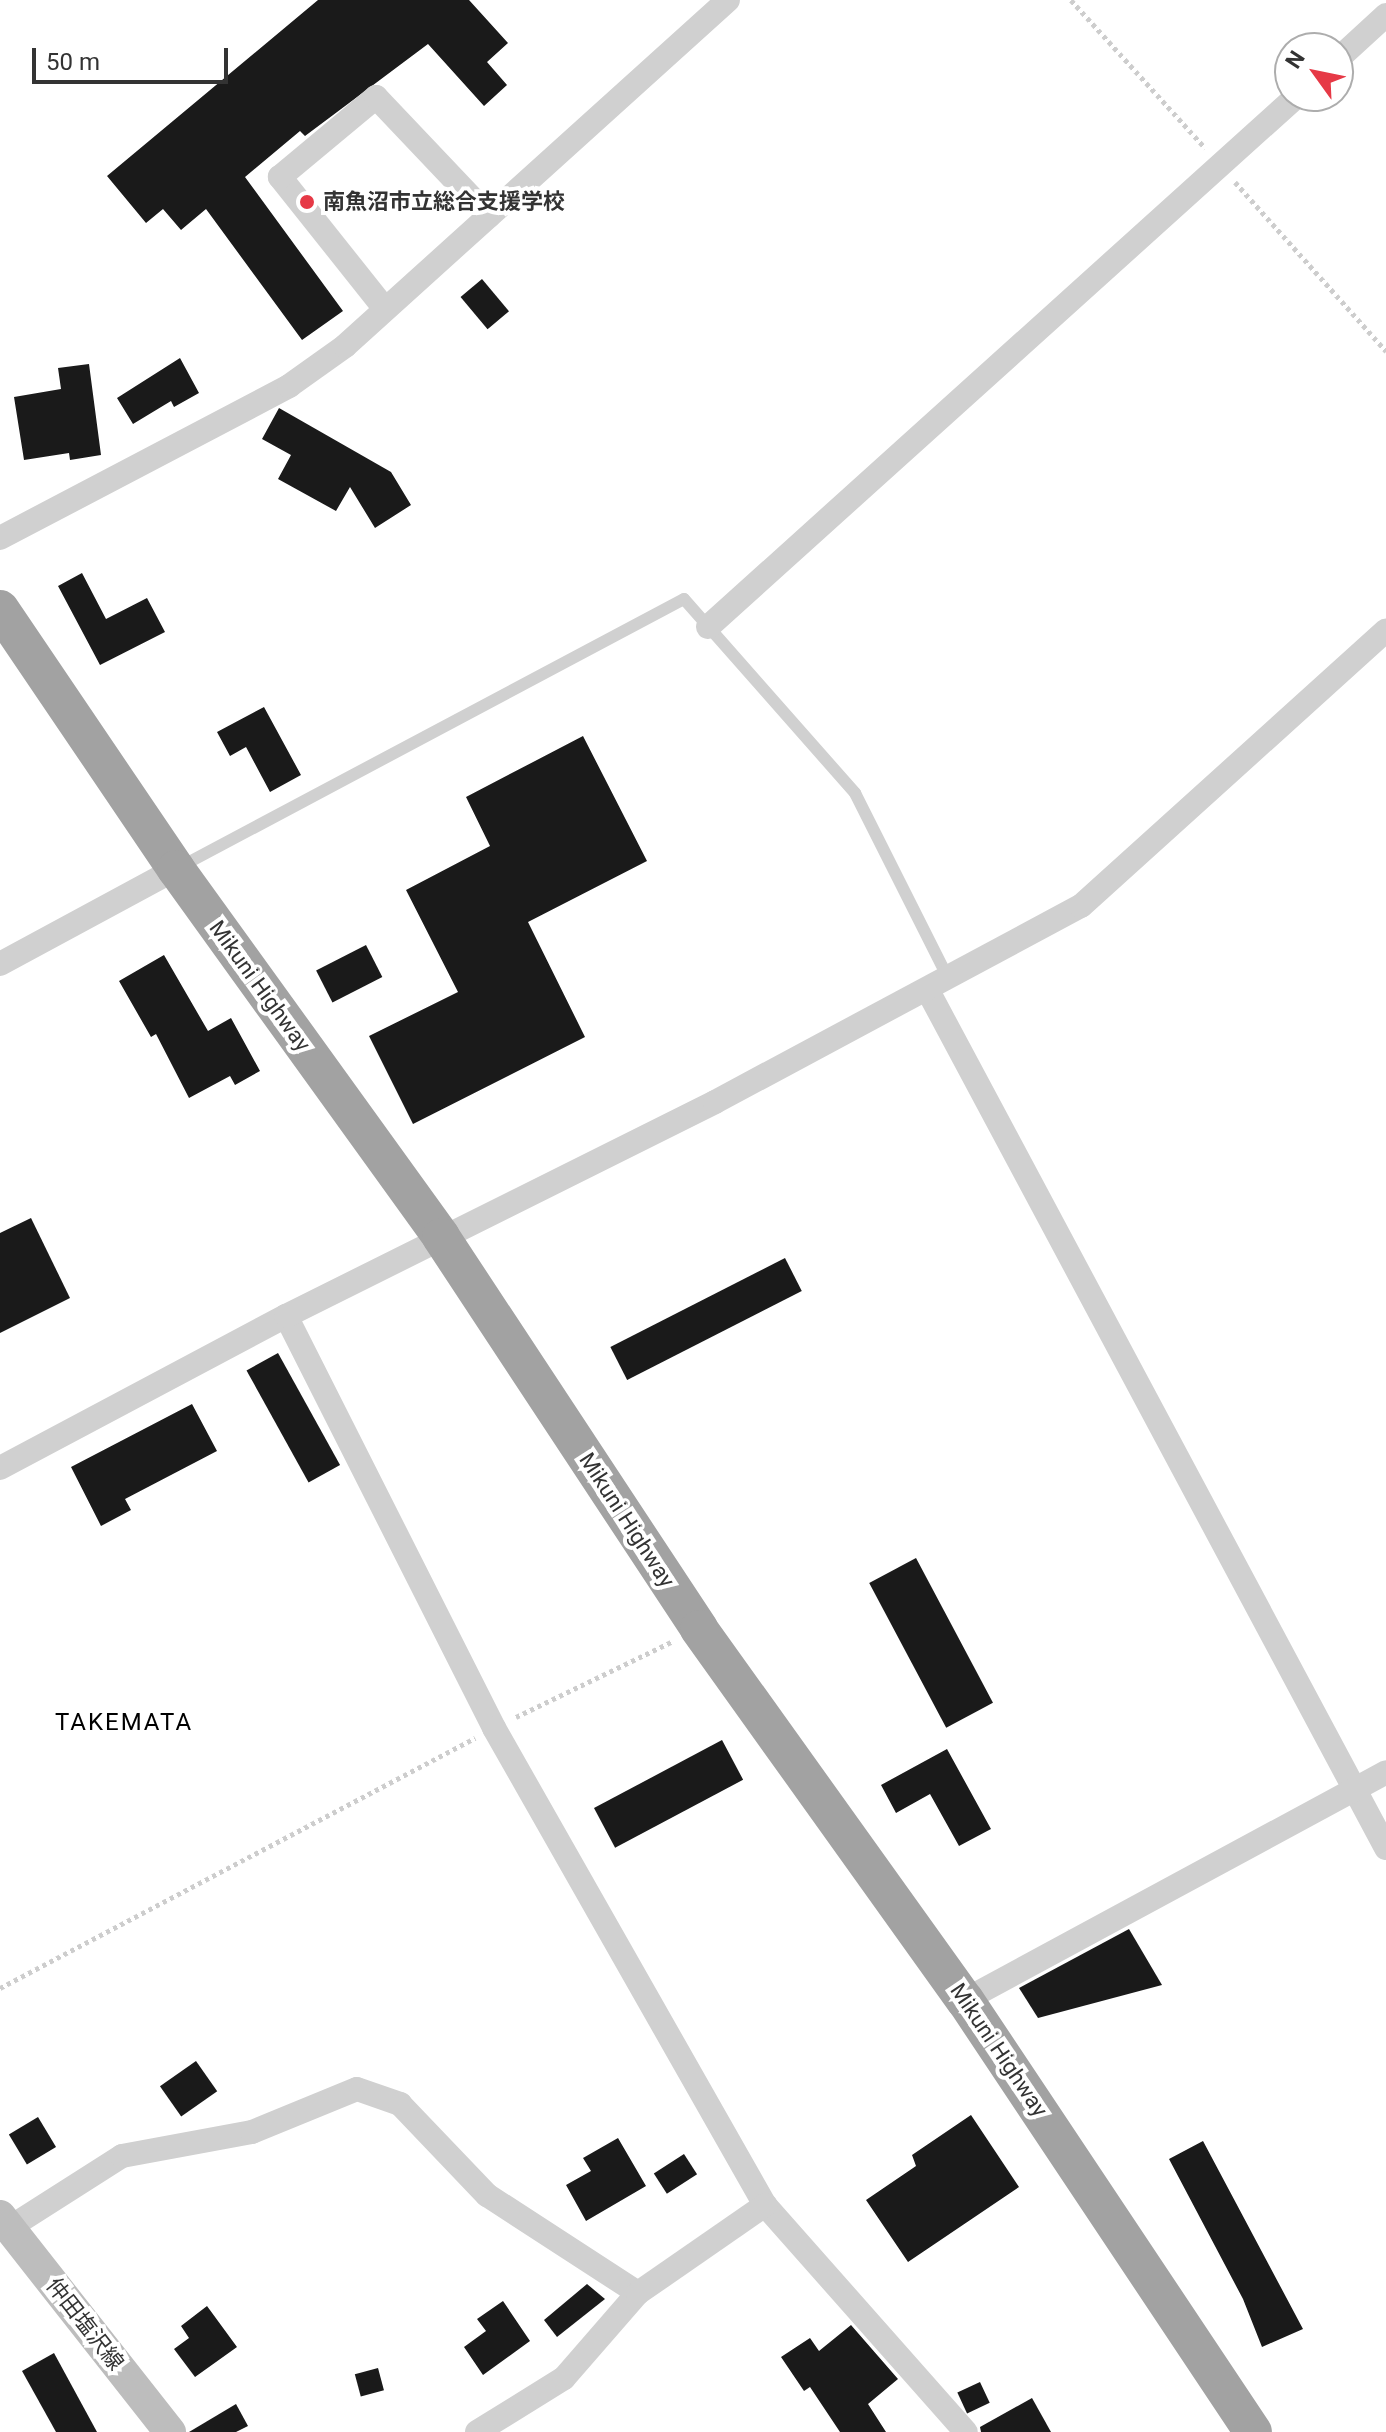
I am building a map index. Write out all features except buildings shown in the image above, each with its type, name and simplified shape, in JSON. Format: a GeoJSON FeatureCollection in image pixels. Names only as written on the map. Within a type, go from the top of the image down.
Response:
{"type":"FeatureCollection","features":[{"type":"Feature","properties":{"kind":"highway","name":"Mikuni Highway"},"geometry":{"type":"LineString","coordinates":[[0,609],[176,869],[441,1237],[699,1629],[965,2000],[1253,2432]]}},
{"type":"Feature","properties":{"kind":"main road","name":"仲田塩沢線"},"geometry":{"type":"LineString","coordinates":[[5,2222],[170,2432]]}},
{"type":"Feature","properties":{"kind":"street"},"geometry":{"type":"LineString","coordinates":[[0,538],[289,386],[385,309],[728,0]]}},
{"type":"Feature","properties":{"kind":"street"},"geometry":{"type":"LineString","coordinates":[[1354,44],[1386,15]]}},
{"type":"Feature","properties":{"kind":"street"},"geometry":{"type":"LineString","coordinates":[[385,309],[280,177],[376,97],[489,216]]}},
{"type":"Feature","properties":{"kind":"street"},"geometry":{"type":"LineString","coordinates":[[708,627],[1279,112]]}},
{"type":"Feature","properties":{"kind":"street"},"geometry":{"type":"LineString","coordinates":[[0,1468],[286,1316],[715,1102],[1081,906],[1386,630]]}},
{"type":"Feature","properties":{"kind":"street"},"geometry":{"type":"LineString","coordinates":[[0,964],[176,869]]}},
{"type":"Feature","properties":{"kind":"street"},"geometry":{"type":"LineString","coordinates":[[937,982],[1386,1848]]}},
{"type":"Feature","properties":{"kind":"street"},"geometry":{"type":"LineString","coordinates":[[286,1316],[494,1728],[765,2205],[966,2432]]}},
{"type":"Feature","properties":{"kind":"street"},"geometry":{"type":"LineString","coordinates":[[965,2000],[1386,1772]]}},
{"type":"Feature","properties":{"kind":"street"},"geometry":{"type":"LineString","coordinates":[[5,2222],[122,2156],[252,2132],[357,2089],[400,2104],[487,2195],[638,2293]]}},
{"type":"Feature","properties":{"kind":"street"},"geometry":{"type":"LineString","coordinates":[[477,2432],[564,2378],[638,2293],[765,2205]]}},
{"type":"Feature","properties":{"kind":"lane"},"geometry":{"type":"LineString","coordinates":[[176,869],[684,599],[855,793],[937,982]]}},
{"type":"Feature","properties":{"kind":"path"},"geometry":{"type":"LineString","coordinates":[[0,1988],[494,1728],[699,1629]]}},
{"type":"Feature","properties":{"kind":"place","name":"南魚沼市立総合支援学校"},"geometry":{"type":"Point","coordinates":[307,202]}},
{"type":"Feature","properties":{"kind":"district","name":"TAKEMATA"},"geometry":{"type":"Point","coordinates":[124,1723]}}]}
